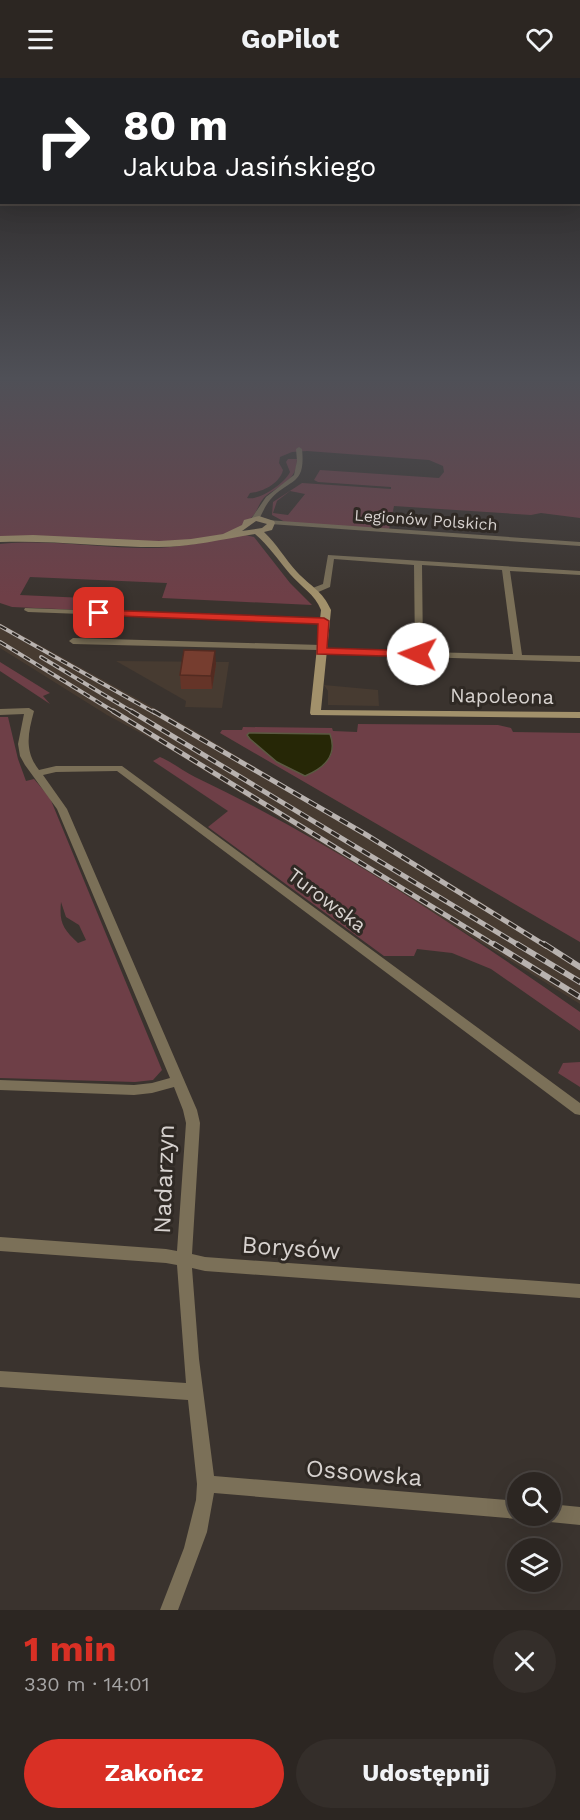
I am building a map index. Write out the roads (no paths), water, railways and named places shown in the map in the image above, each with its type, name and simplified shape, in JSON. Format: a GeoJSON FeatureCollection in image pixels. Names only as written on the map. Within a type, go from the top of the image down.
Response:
{"type":"FeatureCollection","features":[{"type":"Feature","properties":{"kind":"street"},"geometry":{"type":"LineString","coordinates":[[299,452],[301,466],[297,477],[264,503],[255,519],[248,522],[252,529],[271,543],[294,574],[324,603],[321,650]]}},
{"type":"Feature","properties":{"kind":"street"},"geometry":{"type":"LineString","coordinates":[[264,503],[271,543]]}},
{"type":"Feature","properties":{"kind":"street"},"geometry":{"type":"LineString","coordinates":[[255,519],[267,523]]}},
{"type":"Feature","properties":{"kind":"street"},"geometry":{"type":"LineString","coordinates":[[0,539],[33,538],[159,544],[227,535],[267,523]]}},
{"type":"Feature","properties":{"kind":"street","name":"Legionów Polskich"},"geometry":{"type":"LineString","coordinates":[[267,523],[580,544]]}},
{"type":"Feature","properties":{"kind":"street"},"geometry":{"type":"LineString","coordinates":[[313,591],[327,585],[331,557],[580,573]]}},
{"type":"Feature","properties":{"kind":"street"},"geometry":{"type":"LineString","coordinates":[[418,562],[418,654]]}},
{"type":"Feature","properties":{"kind":"street"},"geometry":{"type":"LineString","coordinates":[[506,568],[518,657]]}},
{"type":"Feature","properties":{"kind":"street"},"geometry":{"type":"LineString","coordinates":[[28,610],[324,621]]}},
{"type":"Feature","properties":{"kind":"street"},"geometry":{"type":"LineString","coordinates":[[73,641],[580,659]]}},
{"type":"Feature","properties":{"kind":"street","name":"Napoleona"},"geometry":{"type":"LineString","coordinates":[[321,650],[315,713],[580,715]]}},
{"type":"Feature","properties":{"kind":"street","name":"Nadarzyn"},"geometry":{"type":"LineString","coordinates":[[0,712],[29,711],[22,737],[25,758],[53,792],[62,809],[178,1081],[193,1123],[184,1260],[206,1501],[201,1522],[169,1610]]}},
{"type":"Feature","properties":{"kind":"street","name":"Turowska"},"geometry":{"type":"LineString","coordinates":[[37,774],[56,769],[119,768],[580,1110]]}},
{"type":"Feature","properties":{"kind":"street"},"geometry":{"type":"LineString","coordinates":[[0,1085],[124,1091],[152,1088],[178,1081]]}},
{"type":"Feature","properties":{"kind":"street","name":"Borysów"},"geometry":{"type":"LineString","coordinates":[[0,1244],[166,1256],[205,1264],[580,1291]]}},
{"type":"Feature","properties":{"kind":"street"},"geometry":{"type":"LineString","coordinates":[[0,1379],[195,1392]]}},
{"type":"Feature","properties":{"kind":"street","name":"Ossowska"},"geometry":{"type":"LineString","coordinates":[[206,1484],[507,1509]]}},
{"type":"Feature","properties":{"kind":"street"},"geometry":{"type":"LineString","coordinates":[[561,1514],[580,1516]]}},
{"type":"Feature","properties":{"kind":"railway"},"geometry":{"type":"LineString","coordinates":[[0,626],[155,713]]}},
{"type":"Feature","properties":{"kind":"railway"},"geometry":{"type":"LineString","coordinates":[[0,642],[116,713]]}},
{"type":"Feature","properties":{"kind":"railway"},"geometry":{"type":"LineString","coordinates":[[41,657],[134,713]]}},
{"type":"Feature","properties":{"kind":"railway"},"geometry":{"type":"LineString","coordinates":[[113,711],[496,946]]}},
{"type":"Feature","properties":{"kind":"railway"},"geometry":{"type":"LineString","coordinates":[[131,711],[520,946]]}},
{"type":"Feature","properties":{"kind":"railway"},"geometry":{"type":"LineString","coordinates":[[153,711],[365,834],[546,946]]}},
{"type":"Feature","properties":{"kind":"railway"},"geometry":{"type":"LineString","coordinates":[[494,944],[580,997]]}},
{"type":"Feature","properties":{"kind":"railway"},"geometry":{"type":"LineString","coordinates":[[517,944],[580,982]]}},
{"type":"Feature","properties":{"kind":"railway"},"geometry":{"type":"LineString","coordinates":[[544,944],[580,967]]}}]}
